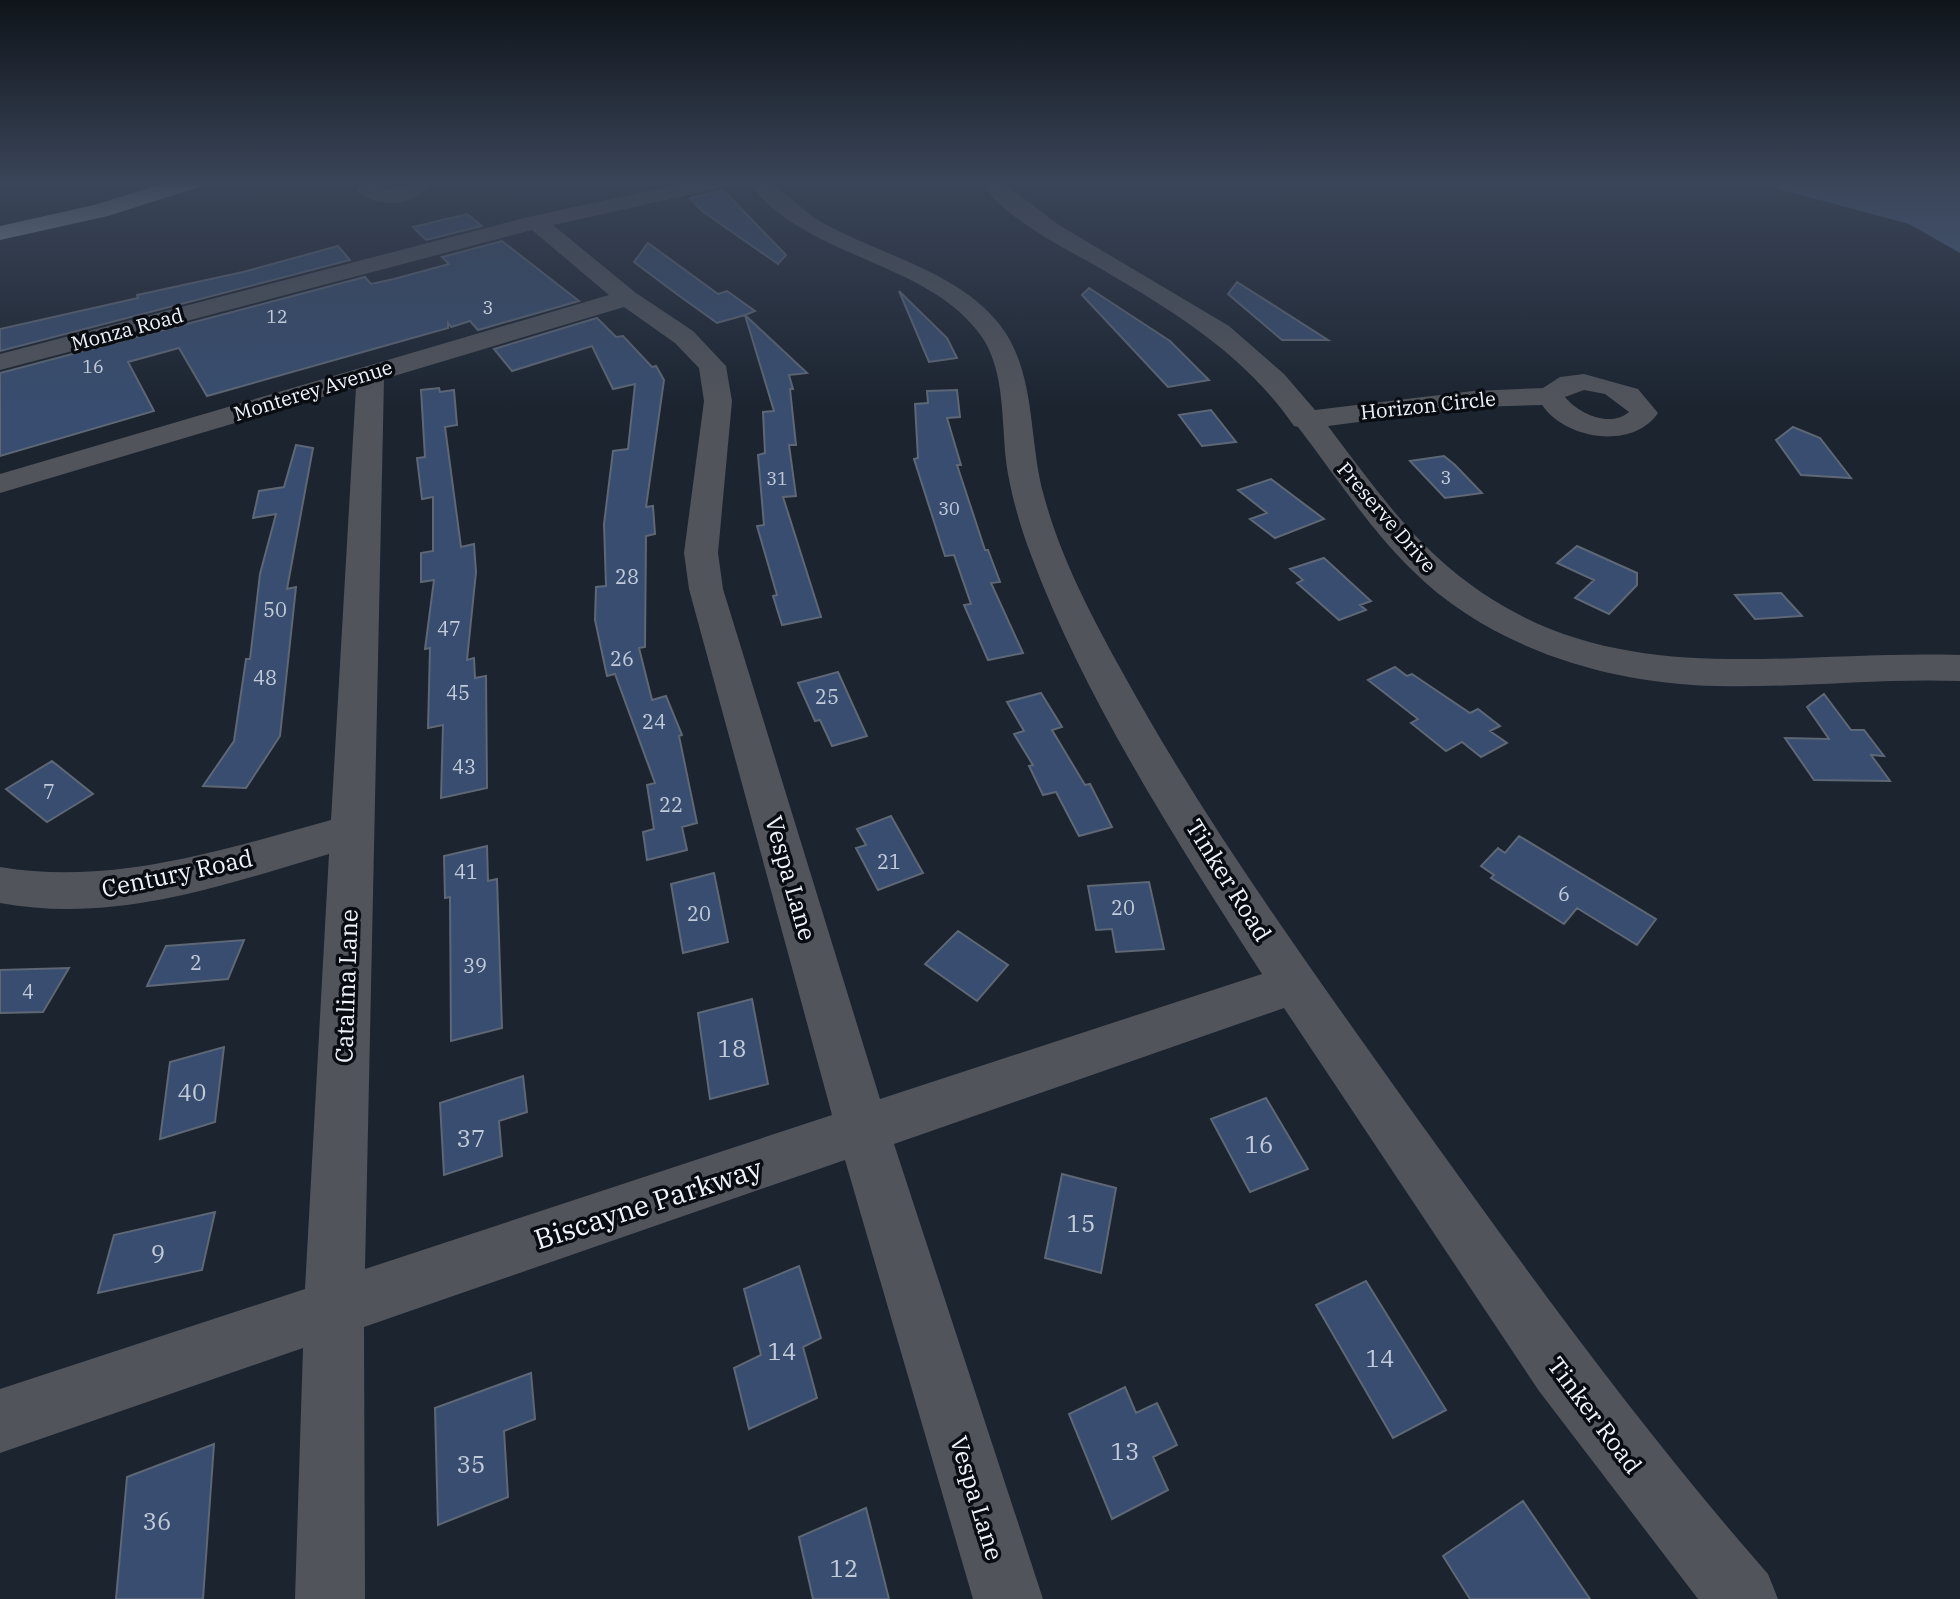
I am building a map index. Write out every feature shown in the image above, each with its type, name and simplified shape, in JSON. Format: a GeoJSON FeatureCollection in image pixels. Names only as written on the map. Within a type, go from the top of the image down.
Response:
{"type":"FeatureCollection","features":[{"type":"Feature","properties":{"kind":"street","name":"Monza Road"},"geometry":{"type":"LineString","coordinates":[[0,362],[403,257]]}},
{"type":"Feature","properties":{"kind":"street","name":"Vespa Lane"},"geometry":{"type":"LineString","coordinates":[[577,257],[627,298],[684,337],[712,366],[718,401],[701,553],[706,589],[863,1132],[1008,1599]]}},
{"type":"Feature","properties":{"kind":"street","name":"Tinker Road"},"geometry":{"type":"LineString","coordinates":[[870,257],[964,306],[986,324],[1000,345],[1009,367],[1023,474],[1036,521],[1061,587],[1148,749],[1294,984],[1607,1434],[1743,1599]]}},
{"type":"Feature","properties":{"kind":"street","name":"Preserve Drive"},"geometry":{"type":"LineString","coordinates":[[1097,257],[1227,337],[1273,380],[1423,563],[1491,613],[1552,641],[1622,661],[1682,672],[1891,666],[1960,668]]}},
{"type":"Feature","properties":{"kind":"street","name":"Monterey Avenue"},"geometry":{"type":"LineString","coordinates":[[0,484],[627,298]]}},
{"type":"Feature","properties":{"kind":"street","name":"Catalina Lane"},"geometry":{"type":"LineString","coordinates":[[330,1599],[334,1307],[370,373]]}},
{"type":"Feature","properties":{"kind":"street","name":"Horizon Circle"},"geometry":{"type":"LineString","coordinates":[[1304,420],[1473,399],[1551,396]]}},
{"type":"Feature","properties":{"kind":"street","name":"Century Road"},"geometry":{"type":"LineString","coordinates":[[0,885],[28,893],[107,892],[353,831]]}},
{"type":"Feature","properties":{"kind":"street","name":"Biscayne Parkway"},"geometry":{"type":"LineString","coordinates":[[0,1421],[1294,984]]}},
{"type":"Feature","properties":{"kind":"building"},"geometry":{"type":"Polygon","coordinates":[[[299,257],[347,257],[350,260],[0,351],[0,329],[299,257]]]}},
{"type":"Feature","properties":{"kind":"building"},"geometry":{"type":"Polygon","coordinates":[[[442,257],[522,257],[579,301],[478,330],[470,321],[451,327],[448,323],[448,328],[207,396],[179,348],[128,362],[154,411],[0,456],[0,373],[365,277],[371,284],[449,264],[442,257]]]}},
{"type":"Feature","properties":{"kind":"building"},"geometry":{"type":"Polygon","coordinates":[[[638,257],[667,257],[718,294],[727,291],[755,311],[717,323],[634,262],[638,257]]]}},
{"type":"Feature","properties":{"kind":"building"},"geometry":{"type":"Polygon","coordinates":[[[767,257],[785,257],[778,264],[767,257]]]}},
{"type":"Feature","properties":{"kind":"building"},"geometry":{"type":"Polygon","coordinates":[[[1237,282],[1328,340],[1282,340],[1228,294],[1237,282]]]}},
{"type":"Feature","properties":{"kind":"building"},"geometry":{"type":"Polygon","coordinates":[[[1089,288],[1170,341],[1209,380],[1168,387],[1082,295],[1089,288]]]}},
{"type":"Feature","properties":{"kind":"building"},"geometry":{"type":"Polygon","coordinates":[[[899,291],[947,338],[957,358],[929,362],[899,291]]]}},
{"type":"Feature","properties":{"kind":"building"},"geometry":{"type":"Polygon","coordinates":[[[745,315],[807,373],[789,375],[793,389],[790,389],[796,445],[789,445],[796,496],[783,497],[821,617],[782,625],[773,596],[777,595],[757,526],[764,525],[758,455],[765,453],[763,412],[774,411],[745,315]]]}},
{"type":"Feature","properties":{"kind":"building"},"geometry":{"type":"Polygon","coordinates":[[[597,318],[616,337],[623,336],[652,367],[656,366],[664,380],[646,507],[653,506],[655,534],[646,536],[645,647],[639,648],[652,700],[666,696],[682,735],[679,736],[697,823],[682,827],[687,850],[647,860],[643,832],[654,829],[647,785],[655,783],[615,674],[607,676],[595,620],[596,587],[606,586],[604,524],[613,451],[628,449],[635,384],[613,389],[592,346],[512,371],[494,349],[597,318]]]}},
{"type":"Feature","properties":{"kind":"building"},"geometry":{"type":"Polygon","coordinates":[[[439,388],[440,392],[454,390],[457,425],[445,427],[461,547],[474,544],[476,572],[467,660],[474,658],[475,678],[486,676],[487,788],[441,798],[443,725],[428,728],[430,648],[425,649],[434,580],[421,582],[421,553],[433,551],[433,497],[422,499],[417,458],[425,457],[421,390],[439,388]]]}},
{"type":"Feature","properties":{"kind":"building"},"geometry":{"type":"Polygon","coordinates":[[[957,390],[960,417],[947,418],[961,465],[957,465],[985,550],[988,550],[1000,582],[991,583],[1023,653],[988,660],[964,605],[971,604],[954,555],[945,556],[914,459],[918,458],[915,404],[928,403],[927,391],[957,390]]]}},
{"type":"Feature","properties":{"kind":"building"},"geometry":{"type":"Polygon","coordinates":[[[1211,410],[1236,442],[1202,446],[1179,415],[1211,410]]]}},
{"type":"Feature","properties":{"kind":"building"},"geometry":{"type":"Polygon","coordinates":[[[1793,427],[1820,438],[1851,478],[1801,475],[1776,440],[1793,427]]]}},
{"type":"Feature","properties":{"kind":"building"},"geometry":{"type":"Polygon","coordinates":[[[296,445],[313,448],[287,589],[296,587],[280,736],[246,788],[203,786],[234,741],[246,659],[250,659],[260,574],[276,514],[253,518],[259,491],[284,487],[296,445]]]}},
{"type":"Feature","properties":{"kind":"building"},"geometry":{"type":"Polygon","coordinates":[[[1444,456],[1482,493],[1445,498],[1410,461],[1444,456]]]}},
{"type":"Feature","properties":{"kind":"building"},"geometry":{"type":"Polygon","coordinates":[[[1271,479],[1324,519],[1275,538],[1250,519],[1267,513],[1238,490],[1271,479]]]}},
{"type":"Feature","properties":{"kind":"building"},"geometry":{"type":"Polygon","coordinates":[[[1577,546],[1637,573],[1637,585],[1609,614],[1575,598],[1594,580],[1557,563],[1577,546]]]}},
{"type":"Feature","properties":{"kind":"building"},"geometry":{"type":"Polygon","coordinates":[[[1324,558],[1371,601],[1360,605],[1366,610],[1339,620],[1297,583],[1303,580],[1290,569],[1324,558]]]}},
{"type":"Feature","properties":{"kind":"building"},"geometry":{"type":"Polygon","coordinates":[[[1781,593],[1802,616],[1755,619],[1735,595],[1781,593]]]}},
{"type":"Feature","properties":{"kind":"building"},"geometry":{"type":"Polygon","coordinates":[[[1395,667],[1407,676],[1412,674],[1470,713],[1478,709],[1500,726],[1490,731],[1507,743],[1481,757],[1462,742],[1446,751],[1411,723],[1418,719],[1368,680],[1395,667]]]}},
{"type":"Feature","properties":{"kind":"building"},"geometry":{"type":"Polygon","coordinates":[[[838,672],[867,736],[832,746],[820,720],[815,721],[798,683],[838,672]]]}},
{"type":"Feature","properties":{"kind":"building"},"geometry":{"type":"Polygon","coordinates":[[[1041,693],[1062,727],[1052,730],[1085,785],[1090,784],[1112,827],[1079,836],[1056,792],[1043,795],[1029,766],[1033,765],[1014,734],[1024,731],[1007,702],[1041,693]]]}},
{"type":"Feature","properties":{"kind":"building"},"geometry":{"type":"Polygon","coordinates":[[[1824,694],[1851,730],[1864,730],[1884,756],[1871,755],[1890,781],[1814,780],[1785,738],[1829,739],[1807,707],[1824,694]]]}},
{"type":"Feature","properties":{"kind":"building"},"geometry":{"type":"Polygon","coordinates":[[[52,761],[93,794],[47,822],[6,789],[52,761]]]}},
{"type":"Feature","properties":{"kind":"building"},"geometry":{"type":"Polygon","coordinates":[[[891,816],[923,873],[878,890],[856,848],[866,845],[857,829],[891,816]]]}},
{"type":"Feature","properties":{"kind":"building"},"geometry":{"type":"Polygon","coordinates":[[[1519,836],[1656,919],[1637,945],[1577,908],[1564,924],[1491,878],[1494,875],[1481,866],[1498,848],[1505,853],[1519,836]]]}},
{"type":"Feature","properties":{"kind":"building"},"geometry":{"type":"Polygon","coordinates":[[[487,846],[488,881],[497,879],[502,1028],[451,1041],[450,897],[445,898],[444,856],[487,846]]]}},
{"type":"Feature","properties":{"kind":"building"},"geometry":{"type":"Polygon","coordinates":[[[714,873],[728,942],[683,953],[671,884],[714,873]]]}},
{"type":"Feature","properties":{"kind":"building"},"geometry":{"type":"Polygon","coordinates":[[[1149,882],[1164,949],[1116,952],[1112,929],[1096,930],[1088,886],[1149,882]]]}},
{"type":"Feature","properties":{"kind":"building"},"geometry":{"type":"Polygon","coordinates":[[[958,931],[1008,965],[977,1001],[925,964],[958,931]]]}},
{"type":"Feature","properties":{"kind":"building"},"geometry":{"type":"Polygon","coordinates":[[[244,940],[228,979],[147,986],[166,946],[244,940]]]}},
{"type":"Feature","properties":{"kind":"building"},"geometry":{"type":"Polygon","coordinates":[[[69,968],[43,1012],[0,1013],[0,970],[69,968]]]}},
{"type":"Feature","properties":{"kind":"building"},"geometry":{"type":"Polygon","coordinates":[[[752,999],[768,1084],[710,1099],[698,1013],[752,999]]]}},
{"type":"Feature","properties":{"kind":"building"},"geometry":{"type":"Polygon","coordinates":[[[224,1047],[215,1122],[160,1139],[170,1062],[224,1047]]]}},
{"type":"Feature","properties":{"kind":"building"},"geometry":{"type":"Polygon","coordinates":[[[523,1076],[527,1112],[499,1121],[502,1156],[444,1175],[440,1103],[523,1076]]]}},
{"type":"Feature","properties":{"kind":"building"},"geometry":{"type":"Polygon","coordinates":[[[1266,1098],[1308,1169],[1250,1192],[1211,1119],[1266,1098]]]}},
{"type":"Feature","properties":{"kind":"building"},"geometry":{"type":"Polygon","coordinates":[[[1062,1174],[1116,1188],[1101,1273],[1045,1258],[1062,1174]]]}},
{"type":"Feature","properties":{"kind":"building"},"geometry":{"type":"Polygon","coordinates":[[[215,1212],[202,1270],[98,1293],[114,1235],[215,1212]]]}},
{"type":"Feature","properties":{"kind":"building"},"geometry":{"type":"Polygon","coordinates":[[[799,1266],[821,1338],[803,1347],[817,1398],[749,1429],[734,1368],[761,1355],[744,1289],[799,1266]]]}},
{"type":"Feature","properties":{"kind":"building"},"geometry":{"type":"Polygon","coordinates":[[[1366,1281],[1446,1410],[1393,1438],[1316,1305],[1366,1281]]]}},
{"type":"Feature","properties":{"kind":"building"},"geometry":{"type":"Polygon","coordinates":[[[531,1373],[535,1419],[504,1431],[508,1497],[438,1525],[435,1408],[531,1373]]]}},
{"type":"Feature","properties":{"kind":"building"},"geometry":{"type":"Polygon","coordinates":[[[1125,1387],[1136,1413],[1157,1403],[1177,1445],[1153,1457],[1168,1490],[1112,1519],[1069,1414],[1125,1387]]]}},
{"type":"Feature","properties":{"kind":"building"},"geometry":{"type":"Polygon","coordinates":[[[214,1444],[203,1599],[116,1599],[127,1477],[214,1444]]]}},
{"type":"Feature","properties":{"kind":"building"},"geometry":{"type":"Polygon","coordinates":[[[1523,1501],[1590,1599],[1470,1599],[1443,1556],[1523,1501]]]}},
{"type":"Feature","properties":{"kind":"building"},"geometry":{"type":"Polygon","coordinates":[[[866,1508],[889,1599],[813,1599],[799,1537],[866,1508]]]}}]}
